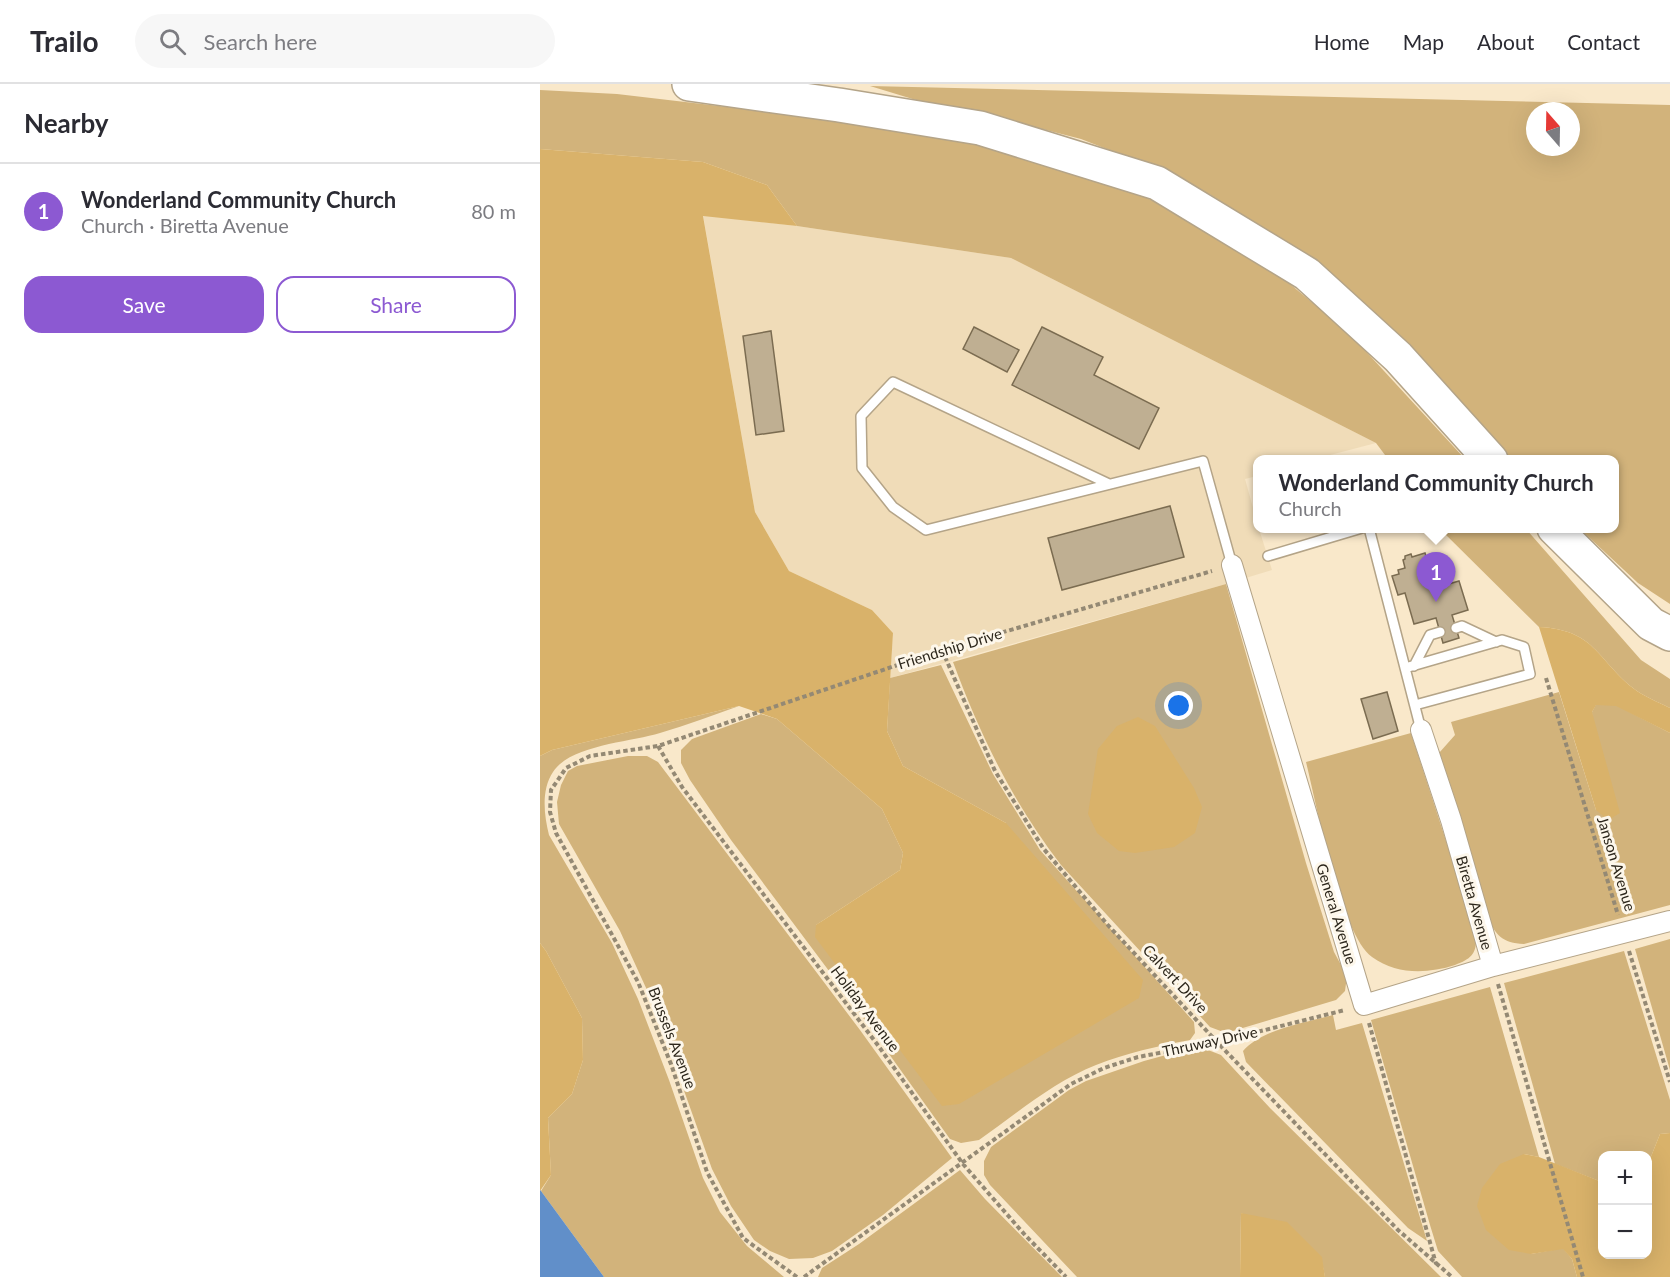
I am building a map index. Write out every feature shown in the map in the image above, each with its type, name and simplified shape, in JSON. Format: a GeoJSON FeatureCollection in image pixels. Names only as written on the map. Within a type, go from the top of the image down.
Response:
{"type":"FeatureCollection","features":[{"type":"Feature","properties":{"kind":"highway"},"geometry":{"type":"LineString","coordinates":[[689,84],[980,128],[1157,183],[1306,274],[1398,357],[1487,455]]}},
{"type":"Feature","properties":{"kind":"highway"},"geometry":{"type":"LineString","coordinates":[[1559,533],[1651,624],[1670,634]]}},
{"type":"Feature","properties":{"kind":"street","name":"General Avenue"},"geometry":{"type":"LineString","coordinates":[[1232,565],[1364,1005]]}},
{"type":"Feature","properties":{"kind":"street","name":"Biretta Avenue"},"geometry":{"type":"LineString","coordinates":[[1421,730],[1451,820],[1492,966]]}},
{"type":"Feature","properties":{"kind":"street"},"geometry":{"type":"LineString","coordinates":[[1364,1005],[1492,966],[1670,921]]}},
{"type":"Feature","properties":{"kind":"lane"},"geometry":{"type":"LineString","coordinates":[[1110,484],[892,382],[861,416],[862,468],[893,507],[926,530],[1203,461],[1232,565]]}},
{"type":"Feature","properties":{"kind":"lane"},"geometry":{"type":"LineString","coordinates":[[1268,556],[1345,533]]}},
{"type":"Feature","properties":{"kind":"lane","name":"Biretta Avenue"},"geometry":{"type":"LineString","coordinates":[[1370,533],[1409,667],[1421,730]]}},
{"type":"Feature","properties":{"kind":"lane"},"geometry":{"type":"LineString","coordinates":[[1456,628],[1462,626],[1496,642]]}},
{"type":"Feature","properties":{"kind":"lane"},"geometry":{"type":"LineString","coordinates":[[1409,667],[1430,635],[1440,632]]}},
{"type":"Feature","properties":{"kind":"lane"},"geometry":{"type":"LineString","coordinates":[[1409,667],[1502,640],[1524,648],[1530,674],[1415,705]]}},
{"type":"Feature","properties":{"kind":"path","name":"Friendship Drive"},"geometry":{"type":"LineString","coordinates":[[551,790],[566,768],[590,756],[658,746],[942,651],[1232,565]]}},
{"type":"Feature","properties":{"kind":"path","name":"Calvert Drive"},"geometry":{"type":"LineString","coordinates":[[942,651],[995,771],[1043,849],[1106,923],[1217,1042],[1398,1230],[1452,1277]]}},
{"type":"Feature","properties":{"kind":"path","name":"Janson Avenue"},"geometry":{"type":"LineString","coordinates":[[1545,677],[1670,1082]]}},
{"type":"Feature","properties":{"kind":"path","name":"Holiday Avenue"},"geometry":{"type":"LineString","coordinates":[[658,746],[682,787],[877,1044],[963,1164],[1025,1235],[1066,1277]]}},
{"type":"Feature","properties":{"kind":"path","name":"Brussels Avenue"},"geometry":{"type":"LineString","coordinates":[[551,790],[550,812],[556,833],[641,989],[671,1064],[707,1172],[744,1238],[796,1277]]}},
{"type":"Feature","properties":{"kind":"path","name":"Biretta Avenue"},"geometry":{"type":"LineString","coordinates":[[1492,966],[1583,1277]]}},
{"type":"Feature","properties":{"kind":"path","name":"Thruway Drive"},"geometry":{"type":"LineString","coordinates":[[804,1277],[1071,1084],[1104,1068],[1138,1057],[1217,1042],[1364,1005]]}},
{"type":"Feature","properties":{"kind":"path"},"geometry":{"type":"LineString","coordinates":[[1364,1005],[1436,1264]]}},
{"type":"Feature","properties":{"kind":"shaded area"},"geometry":{"type":"Polygon","coordinates":[[[870,86],[1544,102],[1526,102],[1526,156],[1580,156],[1580,103],[1670,105],[1670,604],[1638,583],[1584,533],[1619,533],[1619,455],[1503,455],[1392,334],[1269,232],[1211,195],[1158,169],[1081,139],[929,104],[870,86]]]}},
{"type":"Feature","properties":{"kind":"shaded area"},"geometry":{"type":"Polygon","coordinates":[[[540,90],[617,94],[787,114],[946,137],[1047,160],[1124,187],[1195,221],[1284,279],[1350,334],[1461,455],[1385,455],[1376,443],[1011,258],[797,226],[767,185],[703,162],[540,149],[540,90]]]}},
{"type":"Feature","properties":{"kind":"shaded area"},"geometry":{"type":"Polygon","coordinates":[[[540,149],[703,162],[767,185],[797,226],[703,216],[755,512],[789,571],[872,610],[893,633],[887,731],[903,766],[1006,823],[1143,980],[1139,998],[959,1104],[942,1106],[815,937],[816,925],[900,870],[903,853],[882,809],[777,719],[739,706],[552,750],[540,756],[540,149]]]}},
{"type":"Feature","properties":{"kind":"shaded area"},"geometry":{"type":"Polygon","coordinates":[[[703,215],[797,226],[1011,258],[1376,443],[1330,455],[1253,455],[1253,477],[1245,479],[1253,508],[1253,533],[1260,533],[1272,570],[890,678],[893,633],[872,610],[789,571],[755,512],[703,215]]]}},
{"type":"Feature","properties":{"kind":"shaded area"},"geometry":{"type":"Polygon","coordinates":[[[1444,533],[1530,533],[1641,660],[1670,679],[1670,708],[1633,688],[1584,640],[1558,629],[1539,627],[1444,533]]]}},
{"type":"Feature","properties":{"kind":"shaded area"},"geometry":{"type":"Polygon","coordinates":[[[1226,584],[1306,863],[1334,952],[1347,976],[1345,991],[1336,1000],[1226,1033],[1210,1027],[1061,865],[1043,841],[999,768],[953,662],[1226,584]]]}},
{"type":"Feature","properties":{"kind":"shaded area"},"geometry":{"type":"Polygon","coordinates":[[[1539,627],[1558,629],[1584,640],[1633,688],[1670,708],[1670,733],[1616,706],[1596,705],[1592,712],[1620,813],[1608,820],[1596,810],[1539,627]]]}},
{"type":"Feature","properties":{"kind":"shaded area"},"geometry":{"type":"Polygon","coordinates":[[[941,665],[993,774],[1040,850],[1194,1022],[1195,1033],[1190,1040],[1130,1053],[1080,1072],[1035,1099],[979,1140],[961,1143],[950,1139],[841,987],[731,840],[681,763],[681,750],[692,739],[761,714],[777,719],[882,809],[903,853],[900,870],[816,925],[1006,823],[903,766],[887,731],[890,678],[941,665]]]}},
{"type":"Feature","properties":{"kind":"shaded area"},"geometry":{"type":"Polygon","coordinates":[[[1559,692],[1596,810],[1592,712],[1596,704],[1616,705],[1670,733],[1670,905],[1524,944],[1510,942],[1493,929],[1487,917],[1439,763],[1439,753],[1455,735],[1451,722],[1559,692]]]}},
{"type":"Feature","properties":{"kind":"shaded area"},"geometry":{"type":"Polygon","coordinates":[[[739,706],[660,733],[602,746],[573,756],[561,763],[549,779],[545,795],[545,811],[549,835],[612,943],[638,999],[703,1178],[720,1212],[747,1246],[784,1277],[604,1277],[541,1191],[551,1175],[548,1118],[572,1094],[583,1060],[582,1018],[540,943],[540,756],[552,750],[739,706]]]}},
{"type":"Feature","properties":{"kind":"shaded area"},"geometry":{"type":"Polygon","coordinates":[[[1138,717],[1155,726],[1194,788],[1202,807],[1195,833],[1174,847],[1135,853],[1119,851],[1097,833],[1088,814],[1098,749],[1117,726],[1138,717]]]}},
{"type":"Feature","properties":{"kind":"shaded area"},"geometry":{"type":"Polygon","coordinates":[[[1411,733],[1476,937],[1474,952],[1467,959],[1444,968],[1423,971],[1402,970],[1382,963],[1372,957],[1361,944],[1340,896],[1306,762],[1411,733]]]}},
{"type":"Feature","properties":{"kind":"shaded area"},"geometry":{"type":"Polygon","coordinates":[[[628,756],[647,756],[658,762],[860,1030],[952,1158],[883,1215],[832,1251],[813,1258],[789,1259],[770,1251],[754,1240],[731,1206],[712,1169],[652,1001],[620,931],[559,824],[557,802],[561,785],[568,771],[577,766],[628,756]]]}},
{"type":"Feature","properties":{"kind":"shaded area"},"geometry":{"type":"Polygon","coordinates":[[[1670,939],[1670,1070],[1635,949],[1670,939]]]}},
{"type":"Feature","properties":{"kind":"shaded area"},"geometry":{"type":"Polygon","coordinates":[[[540,943],[582,1018],[583,1060],[572,1094],[548,1118],[551,1175],[540,1191],[540,943]]]}},
{"type":"Feature","properties":{"kind":"shaded area"},"geometry":{"type":"Polygon","coordinates":[[[1624,951],[1670,1100],[1670,1133],[1660,1134],[1652,1154],[1652,1151],[1598,1151],[1598,1180],[1555,1164],[1504,983],[1624,951]]]}},
{"type":"Feature","properties":{"kind":"shaded area"},"geometry":{"type":"Polygon","coordinates":[[[1490,987],[1539,1157],[1524,1154],[1531,1254],[1563,1248],[1572,1259],[1577,1277],[1462,1277],[1438,1251],[1430,1225],[1371,1020],[1490,987]]]}},
{"type":"Feature","properties":{"kind":"shaded area"},"geometry":{"type":"Polygon","coordinates":[[[1333,1015],[1336,1030],[1362,1023],[1427,1241],[1408,1228],[1246,1062],[1243,1051],[1261,1037],[1333,1015]]]}},
{"type":"Feature","properties":{"kind":"shaded area"},"geometry":{"type":"Polygon","coordinates":[[[1188,1049],[1208,1050],[1221,1055],[1270,1108],[1441,1277],[1325,1277],[1321,1257],[1241,1213],[1240,1277],[1077,1277],[990,1185],[984,1175],[984,1161],[991,1147],[1069,1090],[1086,1081],[1144,1061],[1188,1049]]]}},
{"type":"Feature","properties":{"kind":"shaded area"},"geometry":{"type":"Polygon","coordinates":[[[1670,1133],[1670,1277],[1577,1277],[1572,1259],[1563,1249],[1531,1254],[1509,1250],[1486,1230],[1477,1206],[1482,1188],[1500,1164],[1524,1154],[1539,1157],[1598,1180],[1598,1259],[1652,1259],[1652,1154],[1660,1134],[1670,1133]]]}},
{"type":"Feature","properties":{"kind":"shaded area"},"geometry":{"type":"Polygon","coordinates":[[[960,1170],[985,1199],[1062,1277],[818,1277],[822,1268],[859,1244],[960,1170]]]}},
{"type":"Feature","properties":{"kind":"shaded area"},"geometry":{"type":"Polygon","coordinates":[[[1241,1213],[1287,1222],[1322,1257],[1325,1277],[1240,1277],[1241,1213]]]}},
{"type":"Feature","properties":{"kind":"water"},"geometry":{"type":"Polygon","coordinates":[[[541,1191],[604,1277],[540,1277],[541,1191]]]}},
{"type":"Feature","properties":{"kind":"building"},"geometry":{"type":"Polygon","coordinates":[[[974,327],[1019,350],[1007,372],[963,349],[974,327]]]}},
{"type":"Feature","properties":{"kind":"building"},"geometry":{"type":"Polygon","coordinates":[[[1042,327],[1103,357],[1094,375],[1159,408],[1139,449],[1012,385],[1042,327]]]}},
{"type":"Feature","properties":{"kind":"building"},"geometry":{"type":"Polygon","coordinates":[[[771,331],[784,431],[756,435],[743,336],[771,331]]]}},
{"type":"Feature","properties":{"kind":"building"},"geometry":{"type":"Polygon","coordinates":[[[1170,506],[1184,557],[1062,590],[1048,538],[1170,506]]]}},
{"type":"Feature","properties":{"kind":"building"},"geometry":{"type":"Polygon","coordinates":[[[1425,553],[1435,588],[1459,581],[1468,610],[1452,615],[1459,638],[1443,643],[1436,618],[1414,624],[1405,593],[1398,595],[1392,576],[1399,574],[1398,570],[1405,568],[1403,560],[1405,556],[1411,554],[1412,557],[1425,553]]]}},
{"type":"Feature","properties":{"kind":"building"},"geometry":{"type":"Polygon","coordinates":[[[1387,692],[1398,731],[1373,739],[1361,699],[1387,692]]]}},
{"type":"Feature","properties":{"kind":"place","name":"Wonderland Community Church"},"geometry":{"type":"Point","coordinates":[1436,602]}}]}
